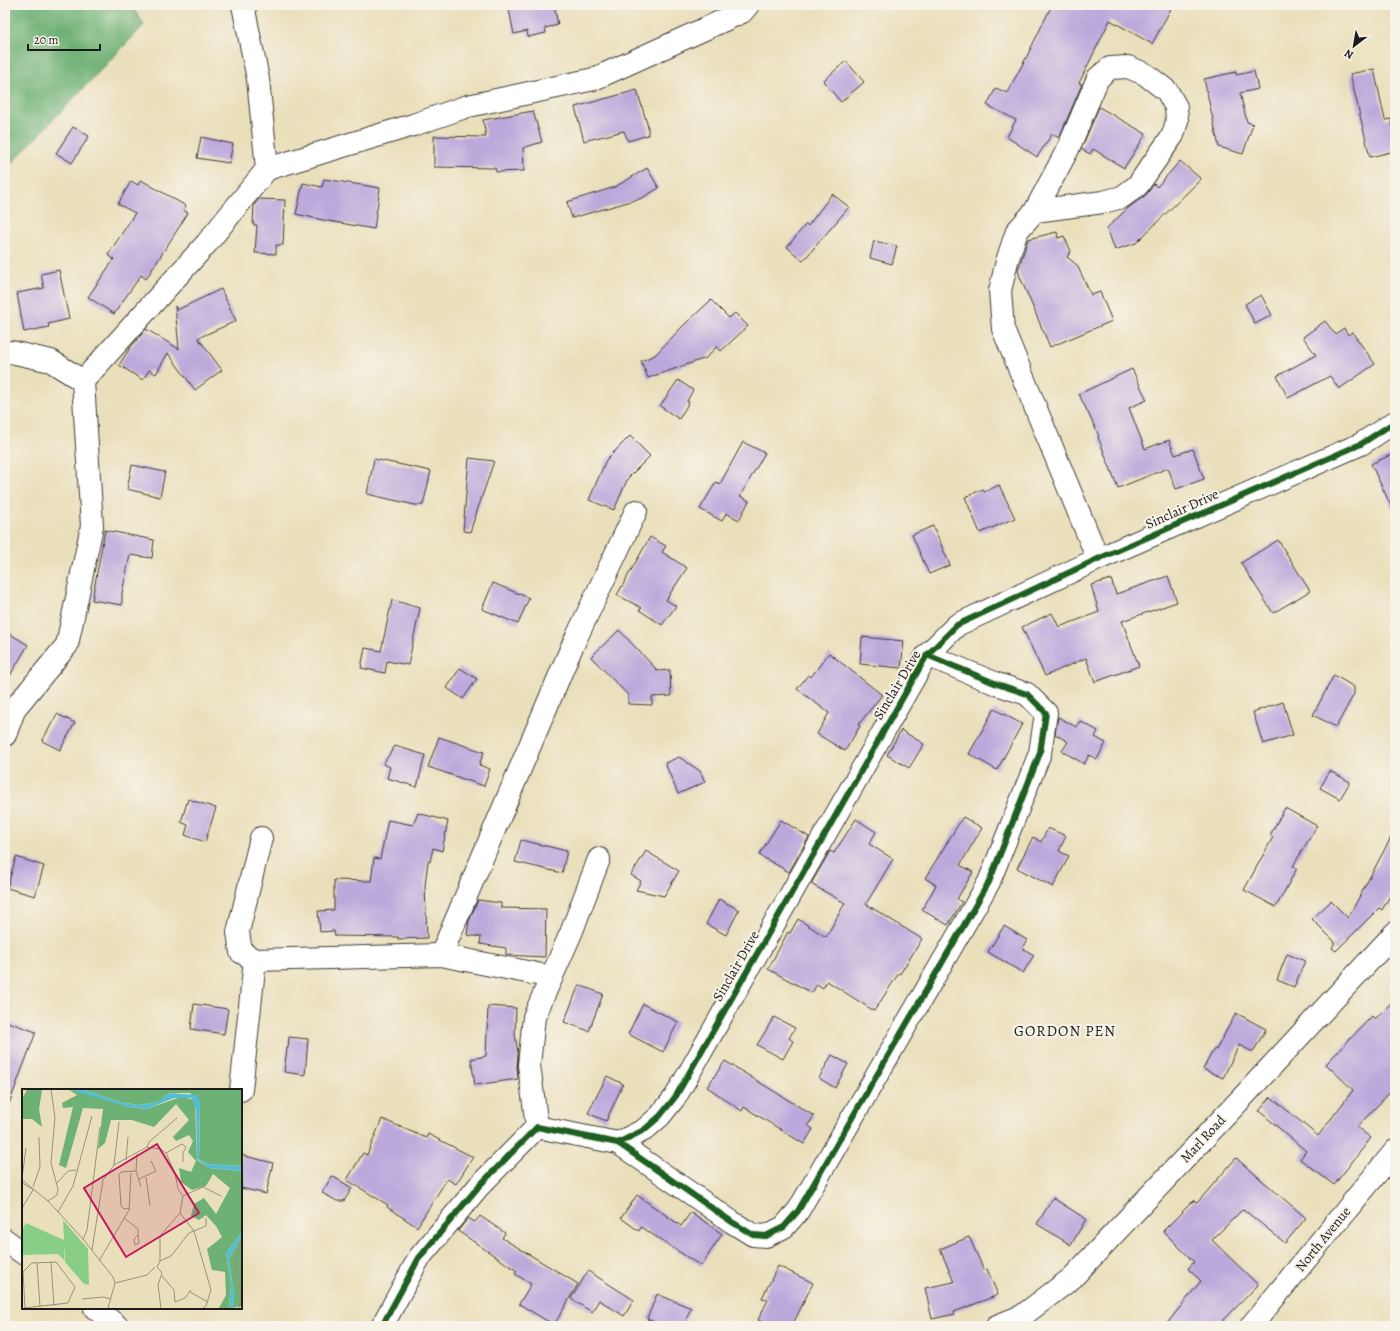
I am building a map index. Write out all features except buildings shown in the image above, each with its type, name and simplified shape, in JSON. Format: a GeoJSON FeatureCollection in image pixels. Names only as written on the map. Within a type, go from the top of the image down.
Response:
{"type":"FeatureCollection","features":[{"type":"Feature","properties":{"kind":"street"},"geometry":{"type":"LineString","coordinates":[[243,5],[258,79],[267,169]]}},
{"type":"Feature","properties":{"kind":"street"},"geometry":{"type":"LineString","coordinates":[[5,735],[15,708],[67,645],[92,526],[83,381],[207,242],[267,169],[413,125],[468,106],[594,80],[742,12],[748,5]]}},
{"type":"Feature","properties":{"kind":"street"},"geometry":{"type":"LineString","coordinates":[[1035,210],[1103,202],[1122,197],[1138,185],[1173,135],[1177,121],[1176,106],[1167,91],[1145,74],[1128,67],[1110,68],[1098,78],[1068,149],[1035,210],[1017,231],[1007,260],[1000,291],[1003,329],[1098,560]]}},
{"type":"Feature","properties":{"kind":"street"},"geometry":{"type":"LineString","coordinates":[[5,353],[11,352],[51,361],[83,381]]}},
{"type":"Feature","properties":{"kind":"street","name":"Sinclair Drive"},"geometry":{"type":"LineString","coordinates":[[618,1143],[644,1130],[660,1116],[676,1096],[927,655],[956,625],[1098,560],[1361,444],[1395,422]]}},
{"type":"Feature","properties":{"kind":"street"},"geometry":{"type":"LineString","coordinates":[[441,955],[571,650],[636,511]]}},
{"type":"Feature","properties":{"kind":"street"},"geometry":{"type":"LineString","coordinates":[[537,1127],[618,1143],[753,1235],[766,1236],[784,1227],[798,1211],[989,882],[1040,753],[1046,713],[1027,694],[997,684],[927,655]]}},
{"type":"Feature","properties":{"kind":"street"},"geometry":{"type":"LineString","coordinates":[[260,838],[238,932],[241,952],[255,960],[441,955],[552,977]]}},
{"type":"Feature","properties":{"kind":"street"},"geometry":{"type":"LineString","coordinates":[[537,1127],[529,1065],[534,1017],[571,933],[599,859]]}},
{"type":"Feature","properties":{"kind":"street","name":"Marl Road"},"geometry":{"type":"LineString","coordinates":[[997,1326],[1022,1316],[1072,1278],[1395,933]]}},
{"type":"Feature","properties":{"kind":"street"},"geometry":{"type":"LineString","coordinates":[[241,1089],[255,960]]}},
{"type":"Feature","properties":{"kind":"street"},"geometry":{"type":"LineString","coordinates":[[382,1326],[419,1258],[479,1186],[537,1127]]}},
{"type":"Feature","properties":{"kind":"street","name":"North Avenue"},"geometry":{"type":"LineString","coordinates":[[1251,1326],[1395,1151]]}},
{"type":"Feature","properties":{"kind":"street"},"geometry":{"type":"LineString","coordinates":[[5,1240],[22,1252]]}},
{"type":"Feature","properties":{"kind":"street"},"geometry":{"type":"LineString","coordinates":[[96,1309],[117,1326]]}},
{"type":"Feature","properties":{"kind":"green space"},"geometry":{"type":"Polygon","coordinates":[[[5,5],[131,5],[144,25],[5,170],[5,5]]]}},
{"type":"Feature","properties":{"kind":"cycle path"},"geometry":{"type":"LineString","coordinates":[[618,1143],[644,1130],[660,1116],[676,1096],[927,655],[957,625],[1098,559],[1361,444],[1395,422]]}},
{"type":"Feature","properties":{"kind":"cycle path"},"geometry":{"type":"LineString","coordinates":[[382,1326],[419,1258],[479,1186],[537,1127],[618,1143],[753,1235],[766,1236],[784,1227],[798,1211],[989,882],[1040,753],[1046,713],[1027,694],[997,684],[927,655]]}},
{"type":"Feature","properties":{"kind":"district","name":"GORDON PEN"},"geometry":{"type":"Point","coordinates":[1065,1031]}}]}
